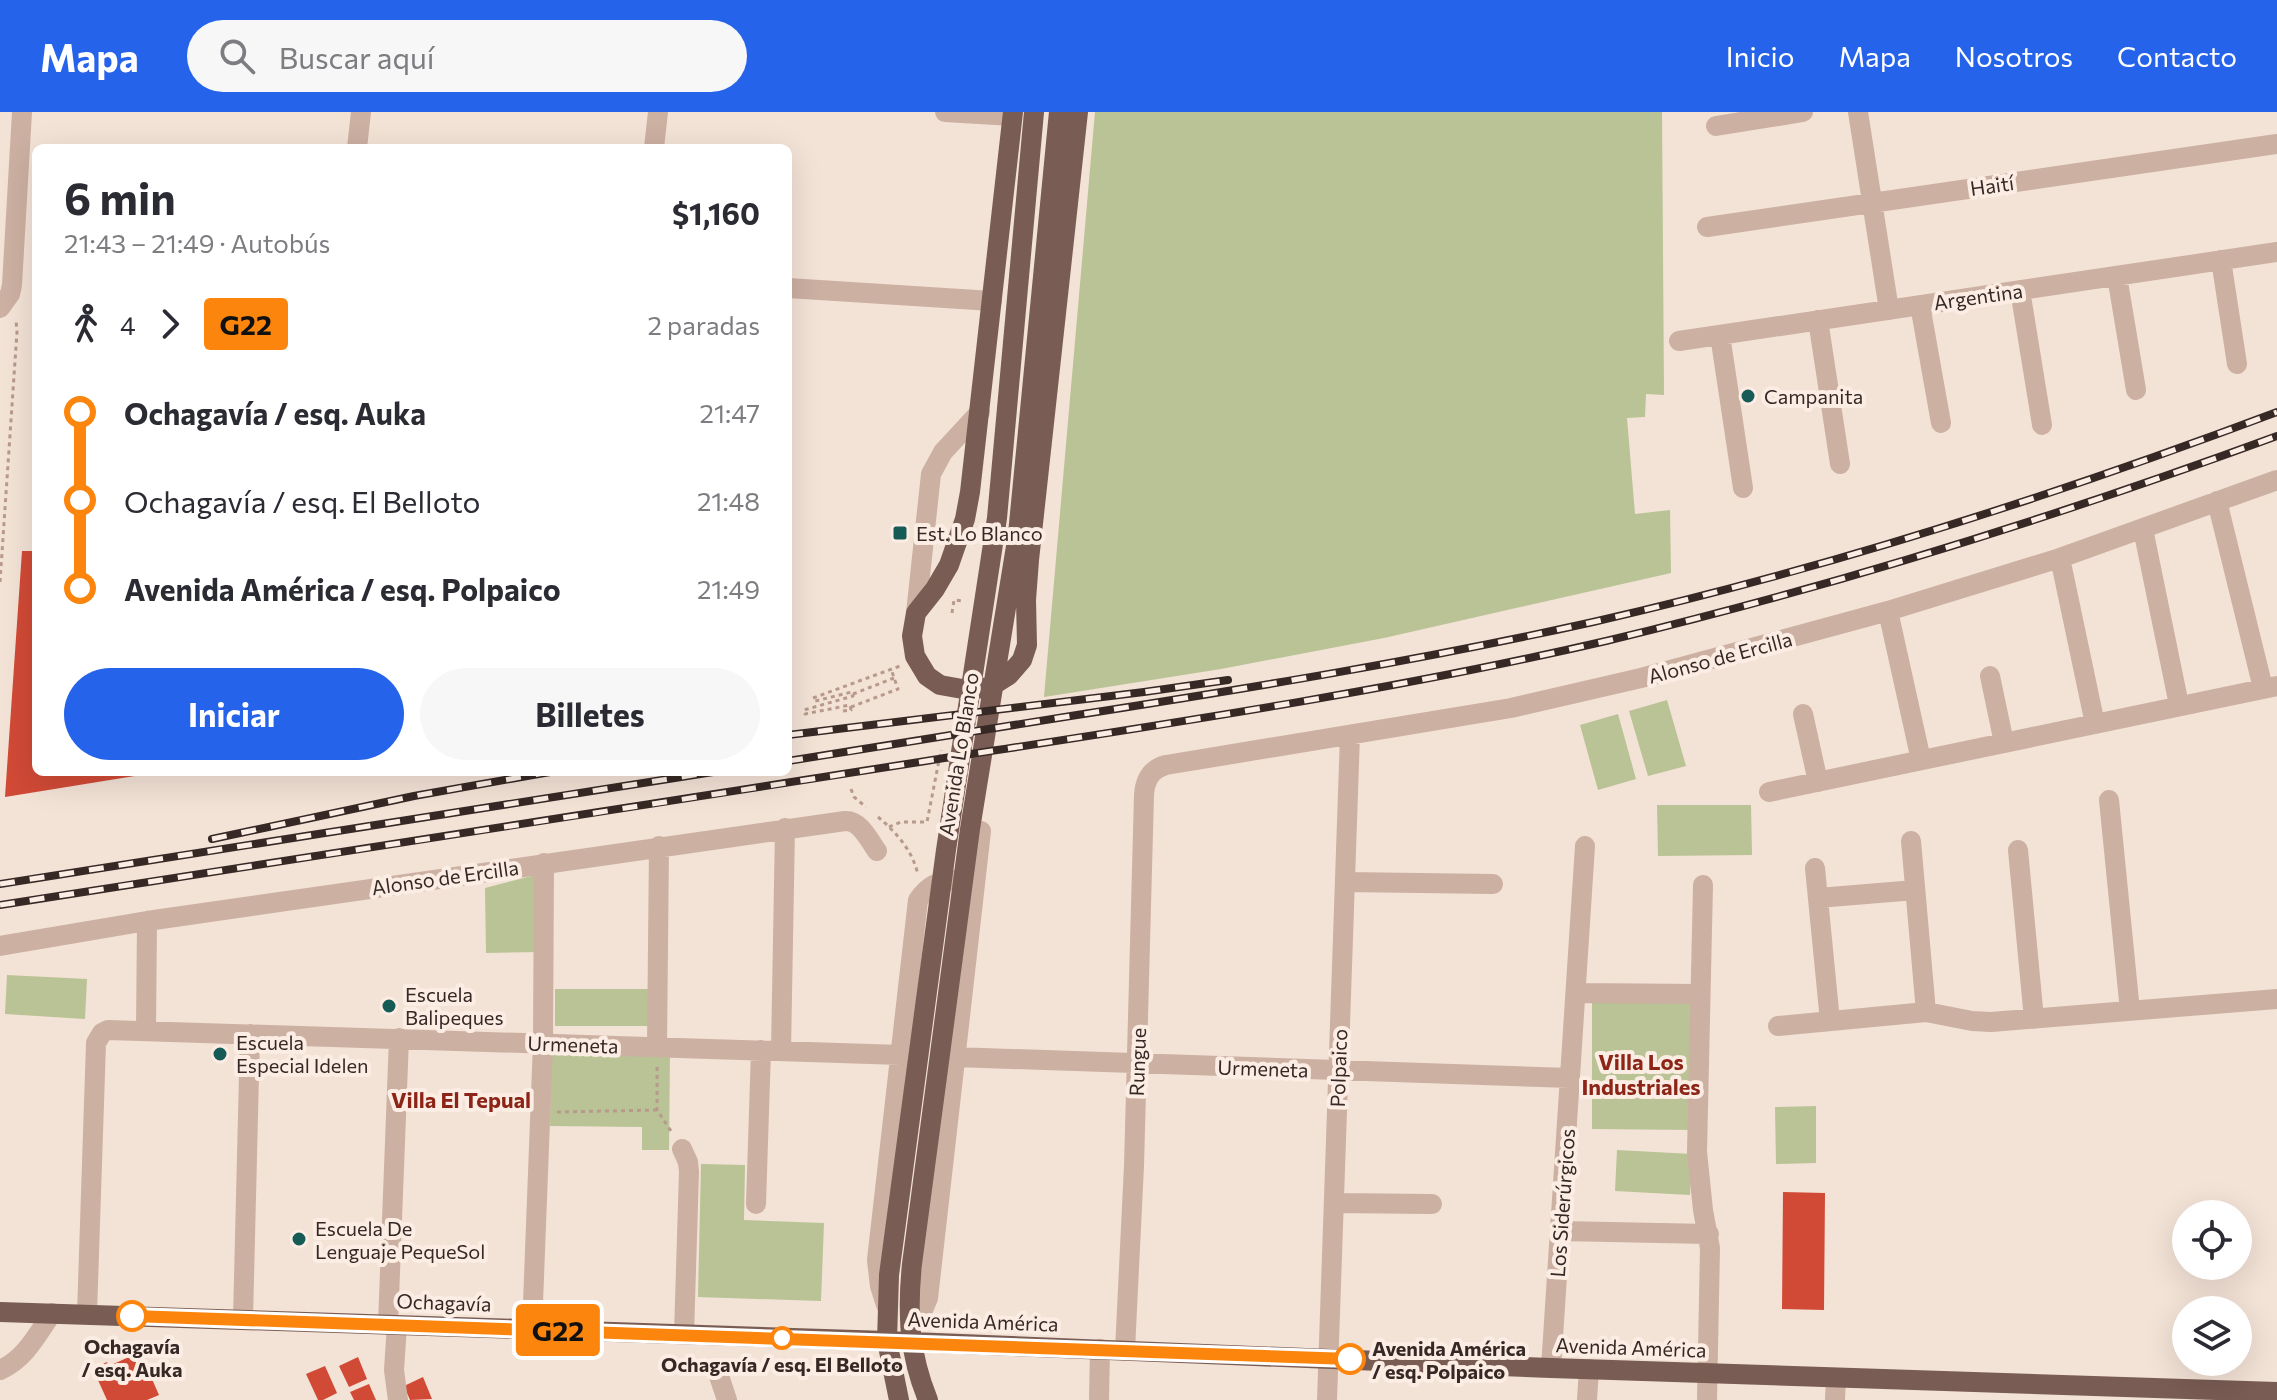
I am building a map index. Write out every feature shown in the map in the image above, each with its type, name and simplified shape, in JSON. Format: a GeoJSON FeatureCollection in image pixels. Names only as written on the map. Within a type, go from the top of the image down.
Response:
{"type":"FeatureCollection","features":[{"type":"Feature","properties":{"kind":"main road","name":"Avenida Lo Blanco"},"geometry":{"type":"LineString","coordinates":[[928,1400],[918,1375],[910,1335],[910,1285],[904,1241],[946,850],[997,518],[1034,112]]}},
{"type":"Feature","properties":{"kind":"main road","name":"Avenida Lo Blanco"},"geometry":{"type":"LineString","coordinates":[[899,1400],[887,1341],[887,1308],[904,1241],[1018,534],[1059,112]]}},
{"type":"Feature","properties":{"kind":"main road"},"geometry":{"type":"LineString","coordinates":[[1013,114],[965,519],[949,565],[916,613],[912,636],[915,656],[927,676],[940,685],[968,690],[990,687],[1000,682],[1017,668],[1025,653],[1029,560],[1078,112]]}},
{"type":"Feature","properties":{"kind":"main road","name":"Ochagavía"},"geometry":{"type":"LineString","coordinates":[[0,1312],[887,1341]]}},
{"type":"Feature","properties":{"kind":"main road","name":"Avenida América"},"geometry":{"type":"LineString","coordinates":[[887,1341],[910,1335],[1100,1349],[1836,1378],[2086,1393],[2207,1395],[2277,1392]]}},
{"type":"Feature","properties":{"kind":"street"},"geometry":{"type":"LineString","coordinates":[[8,312],[12,285],[26,238],[22,112]]}},
{"type":"Feature","properties":{"kind":"street"},"geometry":{"type":"LineString","coordinates":[[357,144],[361,112]]}},
{"type":"Feature","properties":{"kind":"street"},"geometry":{"type":"LineString","coordinates":[[654,144],[658,112]]}},
{"type":"Feature","properties":{"kind":"street"},"geometry":{"type":"LineString","coordinates":[[945,112],[1013,114]]}},
{"type":"Feature","properties":{"kind":"street"},"geometry":{"type":"LineString","coordinates":[[1716,126],[1803,112]]}},
{"type":"Feature","properties":{"kind":"street"},"geometry":{"type":"LineString","coordinates":[[1858,112],[1889,310]]}},
{"type":"Feature","properties":{"kind":"street","name":"Haití"},"geometry":{"type":"LineString","coordinates":[[1707,227],[2277,144]]}},
{"type":"Feature","properties":{"kind":"street","name":"Argentina"},"geometry":{"type":"LineString","coordinates":[[1679,341],[2277,252]]}},
{"type":"Feature","properties":{"kind":"street"},"geometry":{"type":"LineString","coordinates":[[2221,260],[2237,364]]}},
{"type":"Feature","properties":{"kind":"street"},"geometry":{"type":"LineString","coordinates":[[2117,276],[2136,390]]}},
{"type":"Feature","properties":{"kind":"street"},"geometry":{"type":"LineString","coordinates":[[792,288],[992,301]]}},
{"type":"Feature","properties":{"kind":"street"},"geometry":{"type":"LineString","coordinates":[[2020,290],[2042,425]]}},
{"type":"Feature","properties":{"kind":"street"},"geometry":{"type":"LineString","coordinates":[[1920,305],[1941,423]]}},
{"type":"Feature","properties":{"kind":"street"},"geometry":{"type":"LineString","coordinates":[[1818,320],[1840,464]]}},
{"type":"Feature","properties":{"kind":"street"},"geometry":{"type":"LineString","coordinates":[[1720,335],[1743,488]]}},
{"type":"Feature","properties":{"kind":"street"},"geometry":{"type":"LineString","coordinates":[[916,613],[931,474],[943,452],[980,412]]}},
{"type":"Feature","properties":{"kind":"street","name":"Alonso de Ercilla"},"geometry":{"type":"LineString","coordinates":[[1149,775],[1166,765],[1511,708],[1756,648],[2060,558],[2277,480]]}},
{"type":"Feature","properties":{"kind":"street"},"geometry":{"type":"LineString","coordinates":[[1769,792],[2270,687],[2217,501]]}},
{"type":"Feature","properties":{"kind":"street"},"geometry":{"type":"LineString","coordinates":[[2143,529],[2179,705]]}},
{"type":"Feature","properties":{"kind":"street"},"geometry":{"type":"LineString","coordinates":[[2060,558],[2095,724]]}},
{"type":"Feature","properties":{"kind":"street"},"geometry":{"type":"LineString","coordinates":[[1888,611],[1921,760]]}},
{"type":"Feature","properties":{"kind":"street"},"geometry":{"type":"LineString","coordinates":[[1990,676],[2004,743]]}},
{"type":"Feature","properties":{"kind":"street"},"geometry":{"type":"LineString","coordinates":[[1803,714],[1818,782]]}},
{"type":"Feature","properties":{"kind":"street","name":"Polpaico"},"geometry":{"type":"LineString","coordinates":[[1327,1400],[1350,735]]}},
{"type":"Feature","properties":{"kind":"street","name":"Rungue"},"geometry":{"type":"LineString","coordinates":[[1125,1350],[1134,1166],[1144,795],[1149,775]]}},
{"type":"Feature","properties":{"kind":"street"},"geometry":{"type":"LineString","coordinates":[[2109,800],[2130,1011]]}},
{"type":"Feature","properties":{"kind":"street","name":"Alonso de Ercilla"},"geometry":{"type":"LineString","coordinates":[[0,946],[147,921],[852,820],[877,851]]}},
{"type":"Feature","properties":{"kind":"street"},"geometry":{"type":"LineString","coordinates":[[756,1204],[771,1050],[785,828]]}},
{"type":"Feature","properties":{"kind":"street"},"geometry":{"type":"LineString","coordinates":[[910,1335],[928,1298],[981,831]]}},
{"type":"Feature","properties":{"kind":"street"},"geometry":{"type":"LineString","coordinates":[[1911,841],[1926,1012]]}},
{"type":"Feature","properties":{"kind":"street"},"geometry":{"type":"LineString","coordinates":[[657,1047],[659,846]]}},
{"type":"Feature","properties":{"kind":"street","name":"Los Siderúrgicos"},"geometry":{"type":"LineString","coordinates":[[1551,1368],[1585,846]]}},
{"type":"Feature","properties":{"kind":"street"},"geometry":{"type":"LineString","coordinates":[[2018,850],[2034,1019]]}},
{"type":"Feature","properties":{"kind":"street"},"geometry":{"type":"LineString","coordinates":[[532,1329],[543,1043],[544,863]]}},
{"type":"Feature","properties":{"kind":"street"},"geometry":{"type":"LineString","coordinates":[[1815,868],[1830,1021]]}},
{"type":"Feature","properties":{"kind":"street"},"geometry":{"type":"LineString","coordinates":[[887,1308],[877,1260],[918,900],[932,885],[941,881],[960,882],[974,895]]}},
{"type":"Feature","properties":{"kind":"street"},"geometry":{"type":"LineString","coordinates":[[1345,882],[1493,884]]}},
{"type":"Feature","properties":{"kind":"street"},"geometry":{"type":"LineString","coordinates":[[1703,885],[1697,1152],[1703,1210],[1709,1234],[1707,1400]]}},
{"type":"Feature","properties":{"kind":"street"},"geometry":{"type":"LineString","coordinates":[[1818,898],[1915,890]]}},
{"type":"Feature","properties":{"kind":"street"},"geometry":{"type":"LineString","coordinates":[[146,1030],[147,921]]}},
{"type":"Feature","properties":{"kind":"street"},"geometry":{"type":"LineString","coordinates":[[1576,993],[1700,994]]}},
{"type":"Feature","properties":{"kind":"street"},"geometry":{"type":"LineString","coordinates":[[1778,1026],[1926,1012],[1991,1022],[2277,999]]}},
{"type":"Feature","properties":{"kind":"street","name":"Urmeneta"},"geometry":{"type":"LineString","coordinates":[[87,1314],[96,1043],[102,1033],[114,1029],[901,1055]]}},
{"type":"Feature","properties":{"kind":"street"},"geometry":{"type":"LineString","coordinates":[[243,1319],[250,1034]]}},
{"type":"Feature","properties":{"kind":"street"},"geometry":{"type":"LineString","coordinates":[[398,1400],[393,1324],[399,1038]]}},
{"type":"Feature","properties":{"kind":"street","name":"Urmeneta"},"geometry":{"type":"LineString","coordinates":[[955,1057],[1570,1078]]}},
{"type":"Feature","properties":{"kind":"street"},"geometry":{"type":"LineString","coordinates":[[682,1149],[689,1172],[684,1334]]}},
{"type":"Feature","properties":{"kind":"street"},"geometry":{"type":"LineString","coordinates":[[1334,1203],[1432,1204]]}},
{"type":"Feature","properties":{"kind":"street"},"geometry":{"type":"LineString","coordinates":[[1560,1231],[1709,1234]]}},
{"type":"Feature","properties":{"kind":"street"},"geometry":{"type":"LineString","coordinates":[[0,1370],[25,1352],[52,1313]]}},
{"type":"Feature","properties":{"kind":"street"},"geometry":{"type":"LineString","coordinates":[[1099,1400],[1100,1349]]}},
{"type":"Feature","properties":{"kind":"street"},"geometry":{"type":"LineString","coordinates":[[1587,1400],[1589,1369]]}},
{"type":"Feature","properties":{"kind":"street"},"geometry":{"type":"LineString","coordinates":[[719,1376],[727,1400]]}},
{"type":"Feature","properties":{"kind":"street"},"geometry":{"type":"LineString","coordinates":[[1835,1400],[1836,1378]]}},
{"type":"Feature","properties":{"kind":"path"},"geometry":{"type":"LineString","coordinates":[[0,582],[17,332],[8,312]]}},
{"type":"Feature","properties":{"kind":"path"},"geometry":{"type":"LineString","coordinates":[[952,613],[954,600],[965,601]]}},
{"type":"Feature","properties":{"kind":"path"},"geometry":{"type":"LineString","coordinates":[[852,695],[852,692],[815,701],[813,698],[900,666]]}},
{"type":"Feature","properties":{"kind":"path"},"geometry":{"type":"LineString","coordinates":[[891,669],[898,689],[850,707],[805,714],[804,710],[853,696],[894,678]]}},
{"type":"Feature","properties":{"kind":"path"},"geometry":{"type":"LineString","coordinates":[[843,711],[851,710],[850,707]]}},
{"type":"Feature","properties":{"kind":"path"},"geometry":{"type":"LineString","coordinates":[[889,827],[901,822],[927,822],[934,785]]}},
{"type":"Feature","properties":{"kind":"path"},"geometry":{"type":"LineString","coordinates":[[657,1047],[657,1110],[682,1149]]}},
{"type":"Feature","properties":{"kind":"path"},"geometry":{"type":"LineString","coordinates":[[540,1112],[657,1110]]}},
{"type":"Feature","properties":{"kind":"green space"},"geometry":{"type":"Polygon","coordinates":[[[1095,112],[1662,112],[1664,395],[1646,394],[1645,417],[1627,418],[1635,514],[1670,510],[1671,573],[1384,638],[1221,669],[1044,697],[1095,112]]]}},
{"type":"Feature","properties":{"kind":"green space"},"geometry":{"type":"Polygon","coordinates":[[[1667,700],[1686,766],[1648,776],[1629,711],[1667,700]]]}},
{"type":"Feature","properties":{"kind":"green space"},"geometry":{"type":"Polygon","coordinates":[[[1618,714],[1636,779],[1598,790],[1580,725],[1618,714]]]}},
{"type":"Feature","properties":{"kind":"green space"},"geometry":{"type":"Polygon","coordinates":[[[1657,805],[1751,805],[1752,855],[1658,856],[1657,805]]]}},
{"type":"Feature","properties":{"kind":"green space"},"geometry":{"type":"Polygon","coordinates":[[[539,874],[540,952],[486,953],[485,888],[539,874]]]}},
{"type":"Feature","properties":{"kind":"green space"},"geometry":{"type":"Polygon","coordinates":[[[7,975],[87,979],[85,1019],[5,1014],[7,975]]]}},
{"type":"Feature","properties":{"kind":"green space"},"geometry":{"type":"Polygon","coordinates":[[[555,989],[659,989],[659,1026],[555,1026],[555,989]]]}},
{"type":"Feature","properties":{"kind":"green space"},"geometry":{"type":"Polygon","coordinates":[[[1592,1002],[1694,1002],[1695,1130],[1592,1129],[1592,1002]]]}},
{"type":"Feature","properties":{"kind":"green space"},"geometry":{"type":"Polygon","coordinates":[[[551,1049],[670,1051],[669,1150],[642,1150],[642,1127],[550,1126],[551,1049]]]}},
{"type":"Feature","properties":{"kind":"green space"},"geometry":{"type":"Polygon","coordinates":[[[1816,1106],[1816,1163],[1776,1164],[1775,1107],[1816,1106]]]}},
{"type":"Feature","properties":{"kind":"green space"},"geometry":{"type":"Polygon","coordinates":[[[1617,1150],[1692,1154],[1690,1195],[1615,1191],[1617,1150]]]}},
{"type":"Feature","properties":{"kind":"green space"},"geometry":{"type":"Polygon","coordinates":[[[701,1164],[745,1165],[744,1220],[824,1223],[821,1301],[698,1297],[701,1164]]]}},
{"type":"Feature","properties":{"kind":"building"},"geometry":{"type":"Polygon","coordinates":[[[22,551],[32,551],[32,776],[135,776],[5,797],[22,551]]]}},
{"type":"Feature","properties":{"kind":"building"},"geometry":{"type":"Polygon","coordinates":[[[1783,1192],[1825,1193],[1824,1310],[1782,1309],[1783,1192]]]}},
{"type":"Feature","properties":{"kind":"building"},"geometry":{"type":"Polygon","coordinates":[[[140,1352],[159,1395],[147,1400],[107,1400],[93,1369],[107,1362],[109,1366],[140,1352]]]}},
{"type":"Feature","properties":{"kind":"building"},"geometry":{"type":"Polygon","coordinates":[[[358,1357],[367,1379],[349,1387],[339,1366],[358,1357]]]}},
{"type":"Feature","properties":{"kind":"building"},"geometry":{"type":"Polygon","coordinates":[[[325,1366],[337,1393],[318,1400],[306,1374],[325,1366]]]}},
{"type":"Feature","properties":{"kind":"building"},"geometry":{"type":"Polygon","coordinates":[[[423,1377],[432,1399],[410,1400],[404,1386],[423,1377]]]}},
{"type":"Feature","properties":{"kind":"building"},"geometry":{"type":"Polygon","coordinates":[[[369,1384],[376,1400],[354,1400],[350,1392],[369,1384]]]}},
{"type":"Feature","properties":{"kind":"railway"},"geometry":{"type":"LineString","coordinates":[[792,760],[1336,673],[1593,622],[1766,579],[1938,529],[2109,473],[2277,412]]}},
{"type":"Feature","properties":{"kind":"railway"},"geometry":{"type":"LineString","coordinates":[[0,905],[1182,721],[1352,693],[1521,660],[1692,620],[1861,573],[2028,522],[2277,436]]}},
{"type":"Feature","properties":{"kind":"railway"},"geometry":{"type":"LineString","coordinates":[[792,735],[1228,680]]}},
{"type":"Feature","properties":{"kind":"railway"},"geometry":{"type":"LineString","coordinates":[[212,839],[414,796],[527,776]]}},
{"type":"Feature","properties":{"kind":"railway"},"geometry":{"type":"LineString","coordinates":[[0,884],[688,776]]}},
{"type":"Feature","properties":{"kind":"bus line","name":"G22"},"geometry":{"type":"LineString","coordinates":[[132,1316],[1350,1359]]}},
{"type":"Feature","properties":{"kind":"place","name":"Campanita"},"geometry":{"type":"Point","coordinates":[1748,396]}},
{"type":"Feature","properties":{"kind":"place","name":"Est. Lo Blanco"},"geometry":{"type":"Point","coordinates":[900,533]}},
{"type":"Feature","properties":{"kind":"place","name":"Escuela Balipeques"},"geometry":{"type":"Point","coordinates":[389,1006]}},
{"type":"Feature","properties":{"kind":"place","name":"Escuela Especial Idelen"},"geometry":{"type":"Point","coordinates":[220,1054]}},
{"type":"Feature","properties":{"kind":"place","name":"Escuela De Lenguaje PequeSol"},"geometry":{"type":"Point","coordinates":[299,1239]}},
{"type":"Feature","properties":{"kind":"place","name":"Ochagavía / esq. Auka"},"geometry":{"type":"Point","coordinates":[132,1316]}},
{"type":"Feature","properties":{"kind":"place","name":"Ochagavía / esq. El Belloto"},"geometry":{"type":"Point","coordinates":[782,1338]}},
{"type":"Feature","properties":{"kind":"place","name":"Avenida América / esq. Polpaico"},"geometry":{"type":"Point","coordinates":[1350,1359]}},
{"type":"Feature","properties":{"kind":"district","name":"Villa Los Industriales"},"geometry":{"type":"Point","coordinates":[1641,1074]}},
{"type":"Feature","properties":{"kind":"district","name":"Villa El Tepual"},"geometry":{"type":"Point","coordinates":[461,1099]}}]}
